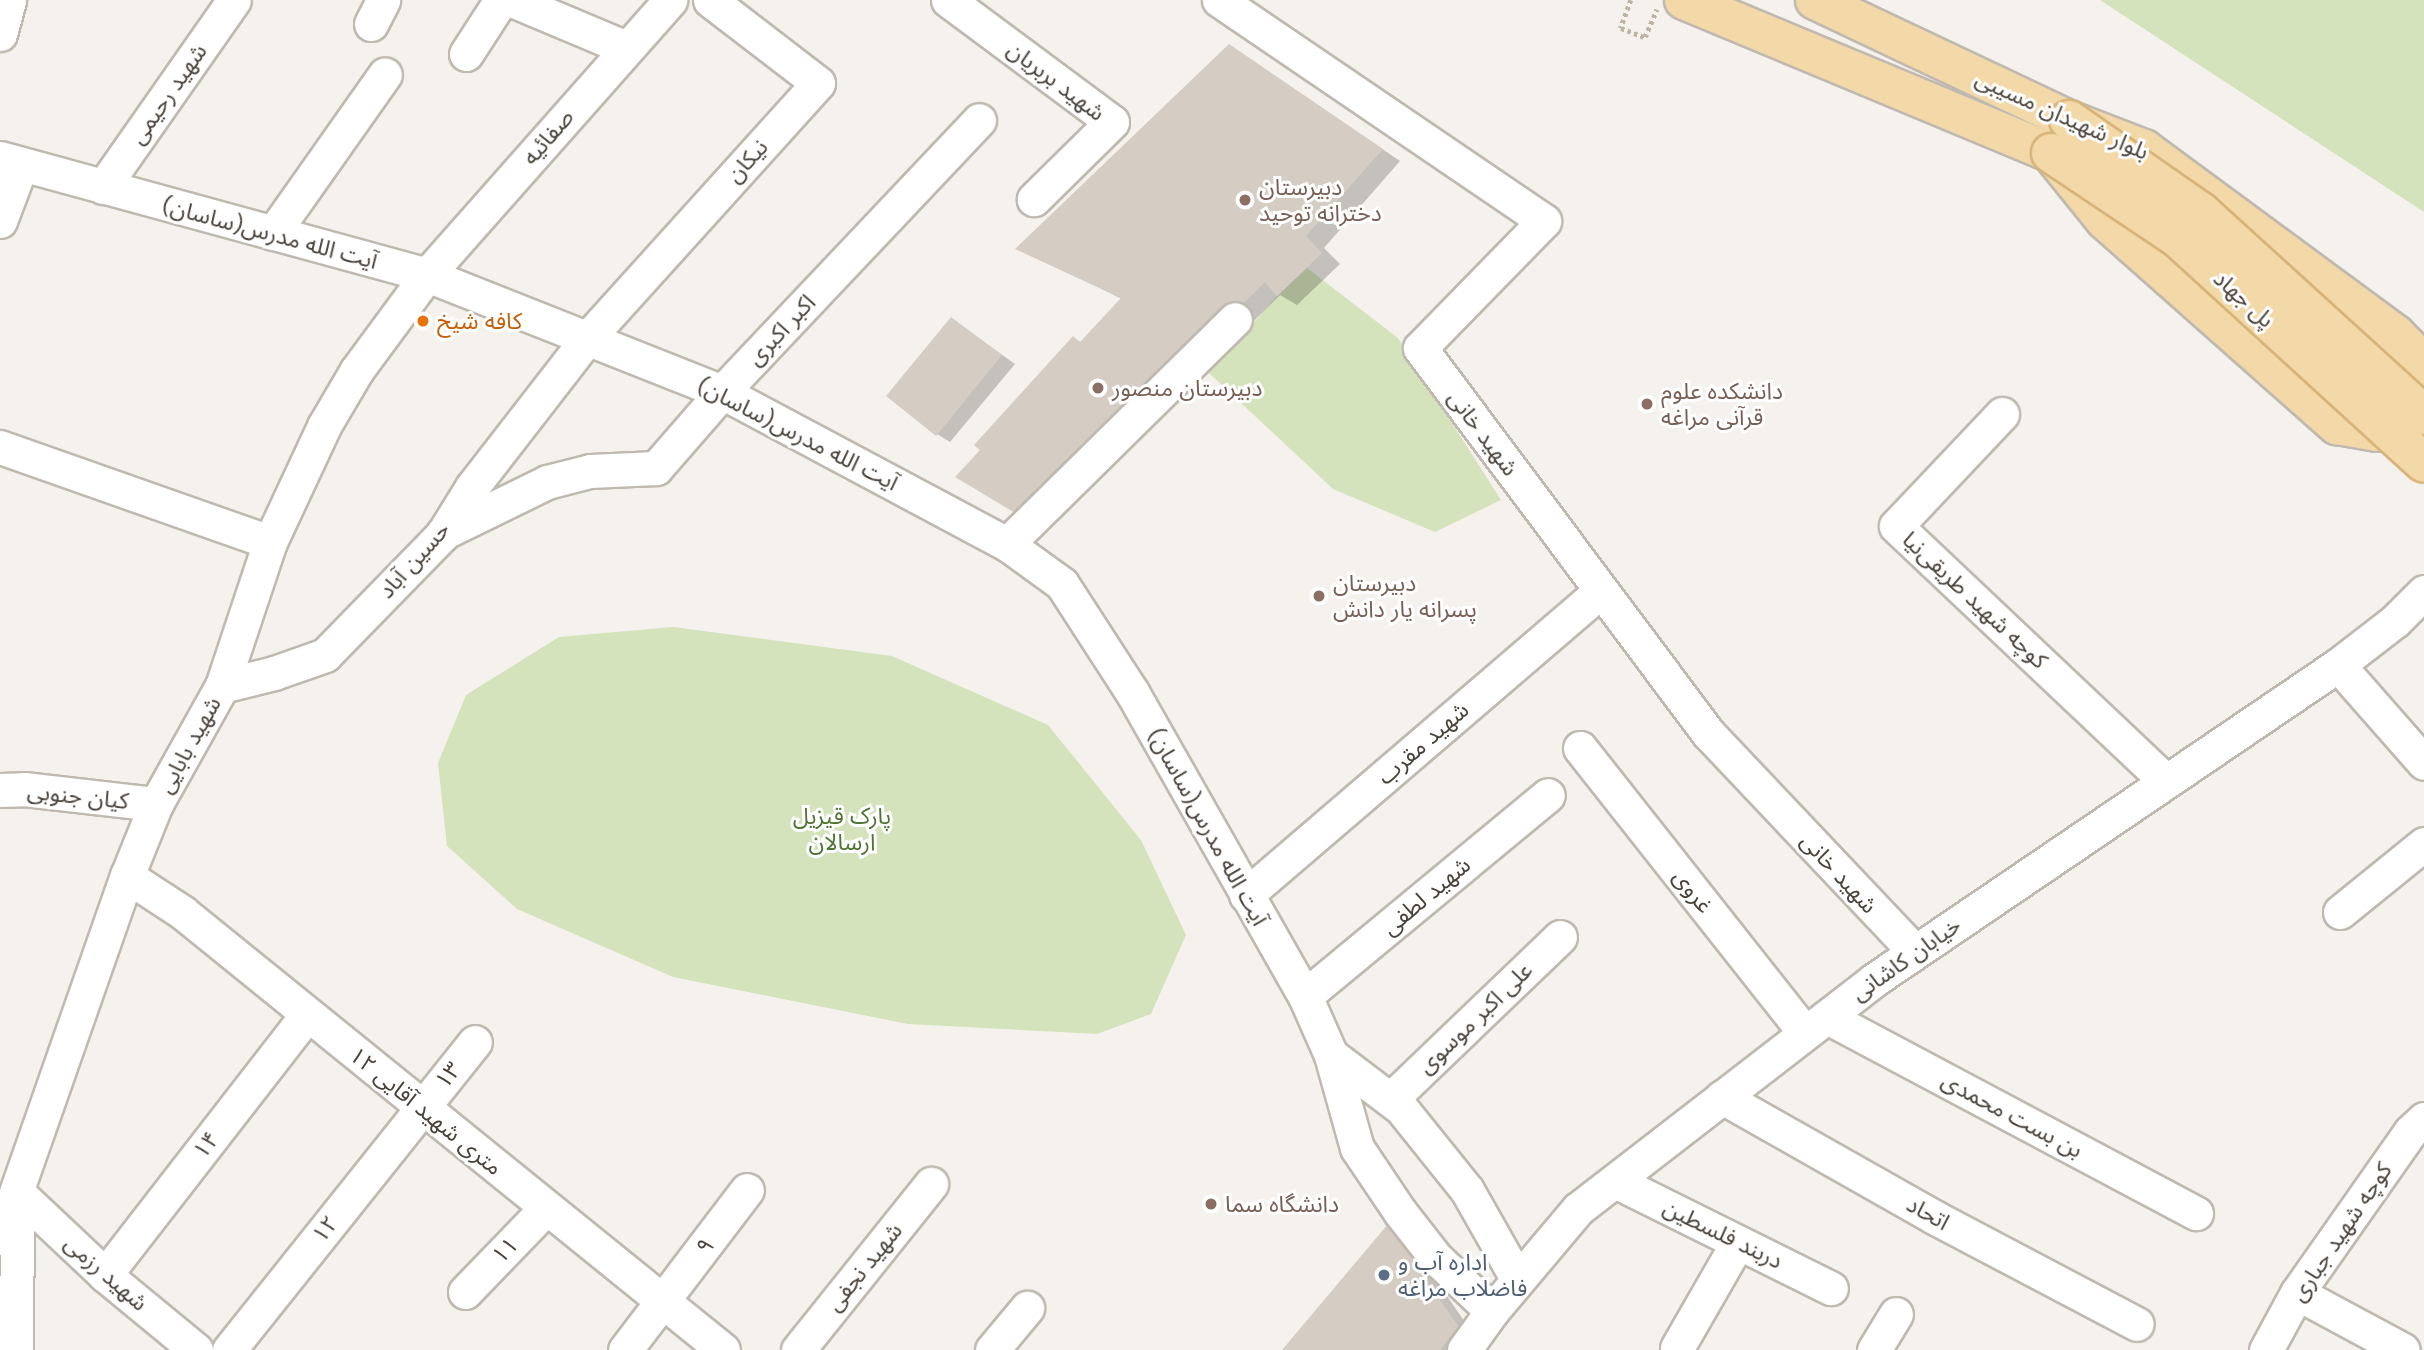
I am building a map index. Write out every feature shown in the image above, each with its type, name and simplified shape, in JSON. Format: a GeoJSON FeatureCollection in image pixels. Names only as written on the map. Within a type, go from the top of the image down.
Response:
{"type":"FeatureCollection","features":[{"type":"Feature","properties":{"kind":"main road","name":"بلوار شهیدان مسیبی"},"geometry":{"type":"LineString","coordinates":[[1684,0],[2051,153]]}},
{"type":"Feature","properties":{"kind":"main road","name":"بلوار شهیدان مسیبی"},"geometry":{"type":"LineString","coordinates":[[1815,0],[2069,120],[2144,149],[2395,334],[2424,362]]}},
{"type":"Feature","properties":{"kind":"main road","name":"پل جهاد"},"geometry":{"type":"LineString","coordinates":[[2069,120],[2201,212],[2424,415]]}},
{"type":"Feature","properties":{"kind":"main road"},"geometry":{"type":"LineString","coordinates":[[2051,153],[2105,220],[2337,425],[2377,432],[2412,409],[2418,368],[2395,334]]}},
{"type":"Feature","properties":{"kind":"main road","name":"پل جهاد"},"geometry":{"type":"LineString","coordinates":[[2051,153],[2178,238],[2424,463]]}},
{"type":"Feature","properties":{"kind":"street"},"geometry":{"type":"LineString","coordinates":[[0,34],[9,0]]}},
{"type":"Feature","properties":{"kind":"street","name":"شهید رحیمی"},"geometry":{"type":"LineString","coordinates":[[103,187],[234,0]]}},
{"type":"Feature","properties":{"kind":"street"},"geometry":{"type":"LineString","coordinates":[[466,54],[500,0]]}},
{"type":"Feature","properties":{"kind":"street"},"geometry":{"type":"LineString","coordinates":[[512,0],[626,48]]}},
{"type":"Feature","properties":{"kind":"street","name":"صفائیه"},"geometry":{"type":"LineString","coordinates":[[428,275],[670,0]]}},
{"type":"Feature","properties":{"kind":"street","name":"نیکان"},"geometry":{"type":"LineString","coordinates":[[586,340],[817,83],[710,0]]}},
{"type":"Feature","properties":{"kind":"street","name":"شهید بربریان"},"geometry":{"type":"LineString","coordinates":[[948,0],[1112,122],[1034,199]]}},
{"type":"Feature","properties":{"kind":"street","name":"شهید خانی"},"geometry":{"type":"LineString","coordinates":[[1219,0],[1544,221],[1420,348],[1708,733],[1915,952]]}},
{"type":"Feature","properties":{"kind":"street"},"geometry":{"type":"LineString","coordinates":[[272,233],[385,74]]}},
{"type":"Feature","properties":{"kind":"street","name":"اکبر اکبری"},"geometry":{"type":"LineString","coordinates":[[443,534],[547,482],[590,471],[656,468],[722,392],[978,120]]}},
{"type":"Feature","properties":{"kind":"street"},"geometry":{"type":"LineString","coordinates":[[0,221],[10,162]]}},
{"type":"Feature","properties":{"kind":"street","name":"آیت الله مدرس(ساسان)"},"geometry":{"type":"LineString","coordinates":[[10,162],[428,275],[722,392],[1007,544],[1062,584],[1132,692],[1245,895],[1305,996],[1331,1055],[1357,1148],[1399,1212],[1436,1258],[1492,1311]]}},
{"type":"Feature","properties":{"kind":"street","name":"شهید بابایی"},"geometry":{"type":"LineString","coordinates":[[0,1238],[127,876],[156,804],[222,686],[270,542],[324,426],[357,370],[428,275]]}},
{"type":"Feature","properties":{"kind":"street"},"geometry":{"type":"LineString","coordinates":[[1007,544],[1235,319]]}},
{"type":"Feature","properties":{"kind":"street","name":"حسین آباد"},"geometry":{"type":"LineString","coordinates":[[222,686],[274,673],[325,655],[443,534],[471,487],[586,340]]}},
{"type":"Feature","properties":{"kind":"street","name":"کوچه شهید طریقی‌نیا"},"geometry":{"type":"LineString","coordinates":[[2002,414],[1896,526],[2165,780]]}},
{"type":"Feature","properties":{"kind":"street"},"geometry":{"type":"LineString","coordinates":[[0,447],[270,542]]}},
{"type":"Feature","properties":{"kind":"street","name":"شهید مقرب"},"geometry":{"type":"LineString","coordinates":[[1245,895],[1601,591]]}},
{"type":"Feature","properties":{"kind":"street","name":"خیابان کاشانی"},"geometry":{"type":"LineString","coordinates":[[1476,1346],[1492,1311],[1578,1209],[1915,952],[2338,665],[2395,621],[2424,592]]}},
{"type":"Feature","properties":{"kind":"street","name":"خیابان کاشانی"},"geometry":{"type":"LineString","coordinates":[[2395,621],[2424,606]]}},
{"type":"Feature","properties":{"kind":"street"},"geometry":{"type":"LineString","coordinates":[[2338,665],[2424,763]]}},
{"type":"Feature","properties":{"kind":"street","name":"غروی"},"geometry":{"type":"LineString","coordinates":[[1580,748],[1816,1025]]}},
{"type":"Feature","properties":{"kind":"street","name":"کیان جنوبی"},"geometry":{"type":"LineString","coordinates":[[0,790],[24,789],[156,804]]}},
{"type":"Feature","properties":{"kind":"street","name":"شهید لطفی"},"geometry":{"type":"LineString","coordinates":[[1305,996],[1548,795]]}},
{"type":"Feature","properties":{"kind":"street"},"geometry":{"type":"LineString","coordinates":[[2340,912],[2424,844]]}},
{"type":"Feature","properties":{"kind":"street","name":"۱۲ متری شهید آقایی"},"geometry":{"type":"LineString","coordinates":[[127,876],[182,912],[723,1350]]}},
{"type":"Feature","properties":{"kind":"street","name":"علی اکبر موسوی"},"geometry":{"type":"LineString","coordinates":[[1391,1099],[1560,937]]}},
{"type":"Feature","properties":{"kind":"street","name":"۱۴"},"geometry":{"type":"LineString","coordinates":[[105,1275],[307,1015]]}},
{"type":"Feature","properties":{"kind":"street","name":"بن بست محمدی"},"geometry":{"type":"LineString","coordinates":[[1816,1025],[2196,1213]]}},
{"type":"Feature","properties":{"kind":"street","name":"۱۳"},"geometry":{"type":"LineString","coordinates":[[421,1108],[474,1042]]}},
{"type":"Feature","properties":{"kind":"street","name":"آیت الله مدرس(ساسان)"},"geometry":{"type":"LineString","coordinates":[[1331,1055],[1391,1099],[1467,1190],[1518,1280]]}},
{"type":"Feature","properties":{"kind":"street","name":"اتحاد"},"geometry":{"type":"LineString","coordinates":[[1722,1097],[1934,1217],[2137,1324]]}},
{"type":"Feature","properties":{"kind":"street","name":"۱۲"},"geometry":{"type":"LineString","coordinates":[[229,1350],[421,1108]]}},
{"type":"Feature","properties":{"kind":"street","name":"کوچه شهید جباری"},"geometry":{"type":"LineString","coordinates":[[2266,1350],[2297,1293],[2410,1132],[2424,1119]]}},
{"type":"Feature","properties":{"kind":"street","name":"دربند فلسطین"},"geometry":{"type":"LineString","coordinates":[[1615,1181],[1831,1288]]}},
{"type":"Feature","properties":{"kind":"street","name":"شهید نجفی"},"geometry":{"type":"LineString","coordinates":[[798,1350],[931,1184]]}},
{"type":"Feature","properties":{"kind":"street","name":"۹"},"geometry":{"type":"LineString","coordinates":[[625,1350],[747,1190]]}},
{"type":"Feature","properties":{"kind":"street"},"geometry":{"type":"LineString","coordinates":[[16,1350],[18,1193]]}},
{"type":"Feature","properties":{"kind":"street","name":"شهید رزمی"},"geometry":{"type":"LineString","coordinates":[[18,1193],[105,1275],[196,1350]]}},
{"type":"Feature","properties":{"kind":"street","name":"۱۱"},"geometry":{"type":"LineString","coordinates":[[465,1292],[546,1208]]}},
{"type":"Feature","properties":{"kind":"street"},"geometry":{"type":"LineString","coordinates":[[1678,1348],[1738,1242]]}},
{"type":"Feature","properties":{"kind":"street"},"geometry":{"type":"LineString","coordinates":[[2297,1293],[2403,1350]]}},
{"type":"Feature","properties":{"kind":"street"},"geometry":{"type":"LineString","coordinates":[[992,1350],[1027,1308]]}},
{"type":"Feature","properties":{"kind":"street"},"geometry":{"type":"LineString","coordinates":[[1874,1350],[1896,1314]]}},
{"type":"Feature","properties":{"kind":"path"},"geometry":{"type":"LineString","coordinates":[[1632,0],[1621,28],[1645,37],[1660,0]]}},
{"type":"Feature","properties":{"kind":"green space"},"geometry":{"type":"Polygon","coordinates":[[[2100,0],[2424,0],[2424,212],[2100,0]]]}},
{"type":"Feature","properties":{"kind":"green space"},"geometry":{"type":"Polygon","coordinates":[[[1307,268],[1398,338],[1501,500],[1435,532],[1333,489],[1209,373],[1277,296],[1307,268]]]}},
{"type":"Feature","properties":{"kind":"green space","name":"پارک قیزیل ارسالان"},"geometry":{"type":"Polygon","coordinates":[[[673,627],[892,656],[1048,725],[1141,840],[1186,935],[1151,1014],[1097,1034],[908,1024],[673,977],[517,909],[447,846],[438,763],[466,695],[559,637],[673,627]]]}},
{"type":"Feature","properties":{"kind":"building"},"geometry":{"type":"Polygon","coordinates":[[[1229,44],[1383,149],[1306,236],[1322,253],[1277,296],[1265,282],[1025,519],[955,477],[980,450],[974,445],[1073,336],[1080,342],[1121,298],[1015,249],[1229,44]]]}},
{"type":"Feature","properties":{"kind":"building"},"geometry":{"type":"Polygon","coordinates":[[[951,317],[1002,355],[936,436],[886,396],[951,317]]]}},
{"type":"Feature","properties":{"kind":"building","name":"اداره آب و فاضلاب مراغه"},"geometry":{"type":"Polygon","coordinates":[[[1388,1224],[1458,1326],[1440,1350],[1282,1350],[1388,1224]]]}},
{"type":"Feature","properties":{"kind":"place","name":"دبیرستان دخترانه توحید"},"geometry":{"type":"Point","coordinates":[1245,200]}},
{"type":"Feature","properties":{"kind":"place","name":"کافه شیخ"},"geometry":{"type":"Point","coordinates":[423,321]}},
{"type":"Feature","properties":{"kind":"place","name":"دبیرستان منصور"},"geometry":{"type":"Point","coordinates":[1098,388]}},
{"type":"Feature","properties":{"kind":"place","name":"دانشکده علوم قرآنی مراغه"},"geometry":{"type":"Point","coordinates":[1647,404]}},
{"type":"Feature","properties":{"kind":"place","name":"دبیرستان پسرانه یار دانش"},"geometry":{"type":"Point","coordinates":[1319,596]}},
{"type":"Feature","properties":{"kind":"place","name":"دانشگاه سما"},"geometry":{"type":"Point","coordinates":[1211,1204]}},
{"type":"Feature","properties":{"kind":"place","name":"اداره آب و فاضلاب مراغه"},"geometry":{"type":"Point","coordinates":[1384,1275]}}]}
